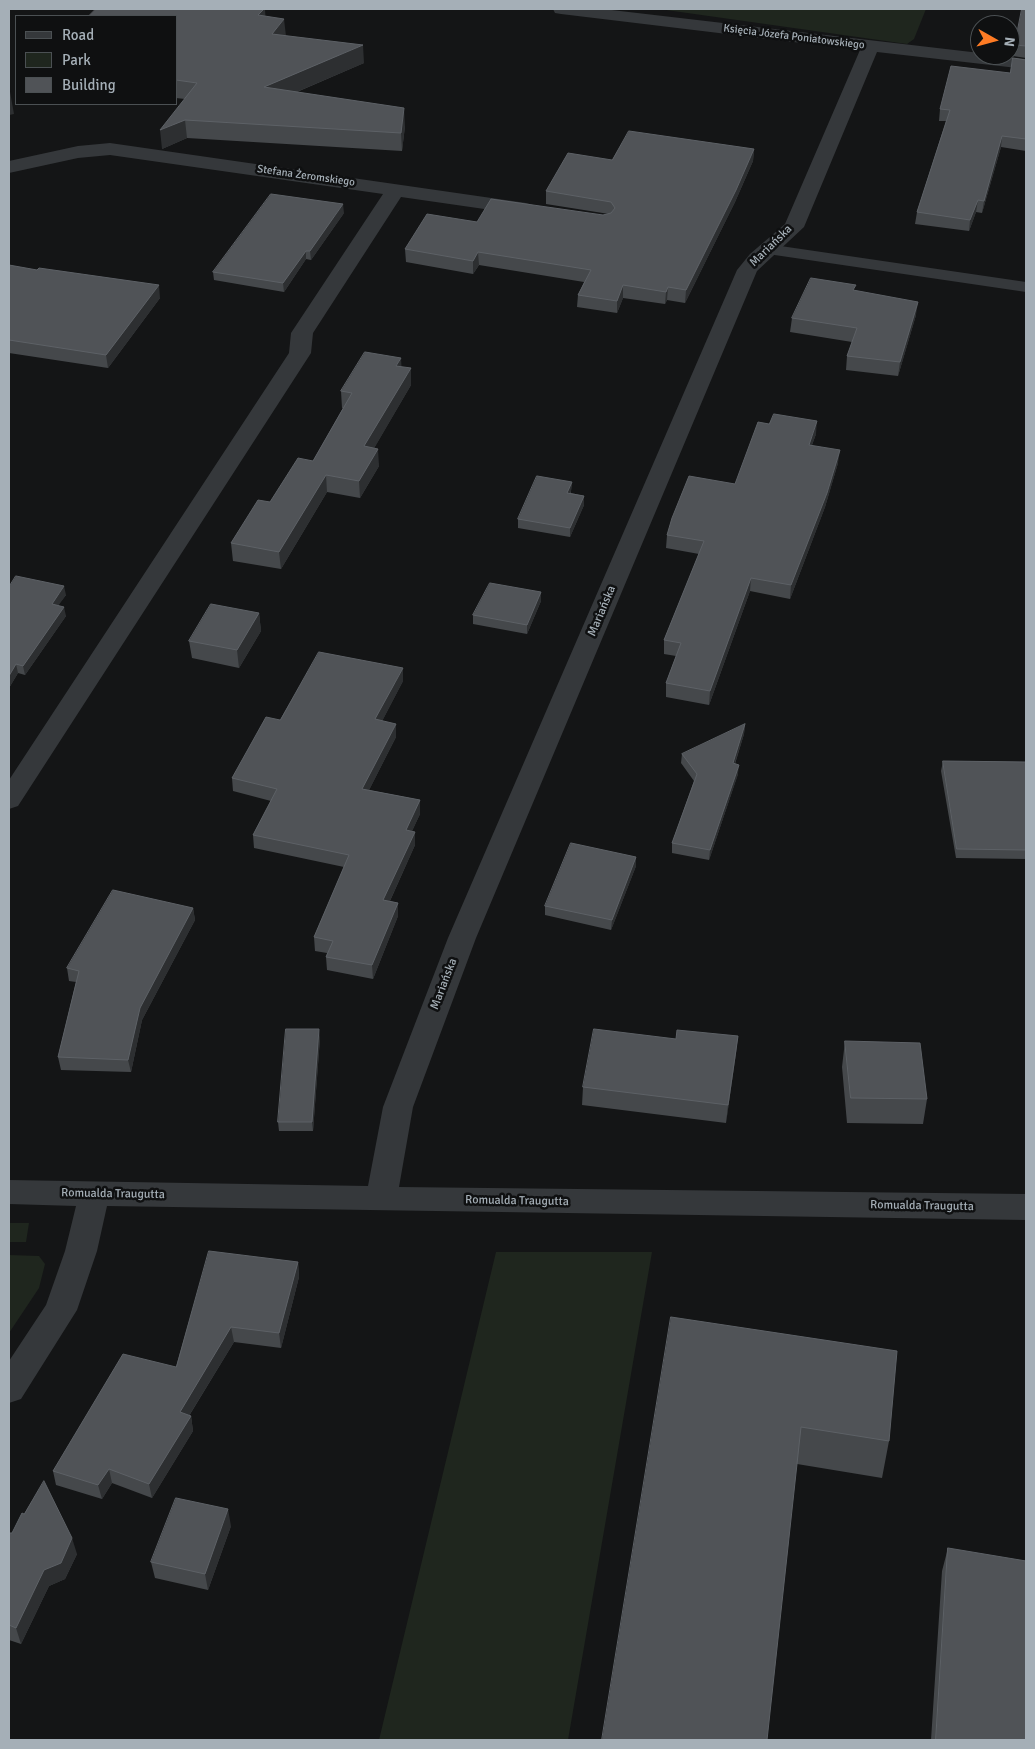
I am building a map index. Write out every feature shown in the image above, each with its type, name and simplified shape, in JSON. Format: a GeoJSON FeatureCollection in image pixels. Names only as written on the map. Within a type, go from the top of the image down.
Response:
{"type":"FeatureCollection","features":[{"type":"Feature","properties":{"kind":"street","name":"Księcia Józefa Poniatowskiego"},"geometry":{"type":"LineString","coordinates":[[561,9],[1026,64]]}},
{"type":"Feature","properties":{"kind":"street","name":"Mariańska"},"geometry":{"type":"LineString","coordinates":[[381,1199],[398,1107],[462,938],[747,270],[767,249],[794,227],[870,47]]}},
{"type":"Feature","properties":{"kind":"street","name":"Stefana Żeromskiego"},"geometry":{"type":"LineString","coordinates":[[9,167],[78,152],[110,149],[544,211]]}},
{"type":"Feature","properties":{"kind":"street"},"geometry":{"type":"LineString","coordinates":[[9,800],[300,353],[302,333],[396,189]]}},
{"type":"Feature","properties":{"kind":"street","name":"Romualda Traugutta"},"geometry":{"type":"LineString","coordinates":[[9,1192],[381,1199],[1026,1207]]}},
{"type":"Feature","properties":{"kind":"street"},"geometry":{"type":"LineString","coordinates":[[9,1389],[61,1310],[81,1251],[94,1194]]}},
{"type":"Feature","properties":{"kind":"lane"},"geometry":{"type":"LineString","coordinates":[[767,249],[1026,287]]}},
{"type":"Feature","properties":{"kind":"green space"},"geometry":{"type":"Polygon","coordinates":[[[659,9],[926,9],[914,39],[907,44],[659,9]]]}},
{"type":"Feature","properties":{"kind":"green space"},"geometry":{"type":"Polygon","coordinates":[[[9,1223],[29,1223],[26,1242],[9,1242],[9,1223]]]}},
{"type":"Feature","properties":{"kind":"green space"},"geometry":{"type":"Polygon","coordinates":[[[496,1252],[652,1252],[568,1740],[379,1740],[496,1252]]]}},
{"type":"Feature","properties":{"kind":"green space"},"geometry":{"type":"Polygon","coordinates":[[[9,1255],[39,1256],[45,1264],[39,1288],[9,1333],[9,1255]]]}},
{"type":"Feature","properties":{"kind":"building"},"geometry":{"type":"Polygon","coordinates":[[[96,9],[264,9],[258,15],[284,19],[272,34],[363,45],[264,87],[404,108],[401,133],[185,120],[160,130],[197,83],[178,80],[178,15],[90,15],[96,9]]]}},
{"type":"Feature","properties":{"kind":"building"},"geometry":{"type":"Polygon","coordinates":[[[1022,9],[1026,9],[1026,46],[1020,45],[1022,9]]]}},
{"type":"Feature","properties":{"kind":"building"},"geometry":{"type":"Polygon","coordinates":[[[1020,59],[1026,60],[1026,139],[1002,136],[984,201],[978,200],[970,220],[917,212],[950,110],[940,109],[951,66],[1010,73],[1012,65],[1020,65],[1020,59]]]}},
{"type":"Feature","properties":{"kind":"building"},"geometry":{"type":"Polygon","coordinates":[[[629,131],[754,149],[736,190],[686,290],[668,287],[666,292],[623,285],[617,301],[578,295],[591,270],[478,252],[473,261],[405,249],[427,214],[477,222],[491,199],[603,215],[611,213],[615,208],[611,202],[546,191],[568,153],[612,160],[629,131]]]}},
{"type":"Feature","properties":{"kind":"building"},"geometry":{"type":"Polygon","coordinates":[[[271,194],[343,204],[310,251],[306,251],[283,283],[213,272],[271,194]]]}},
{"type":"Feature","properties":{"kind":"building"},"geometry":{"type":"Polygon","coordinates":[[[9,265],[159,285],[106,355],[9,340],[9,265]]]}},
{"type":"Feature","properties":{"kind":"building"},"geometry":{"type":"Polygon","coordinates":[[[811,278],[856,285],[853,290],[918,302],[900,362],[847,356],[857,328],[792,318],[811,278]]]}},
{"type":"Feature","properties":{"kind":"building"},"geometry":{"type":"Polygon","coordinates":[[[365,352],[401,358],[396,366],[411,368],[364,446],[378,449],[359,481],[326,475],[279,552],[231,543],[258,500],[270,502],[298,458],[313,461],[352,393],[341,391],[365,352]]]}},
{"type":"Feature","properties":{"kind":"building"},"geometry":{"type":"Polygon","coordinates":[[[774,414],[817,421],[809,445],[840,450],[827,493],[791,585],[751,578],[710,691],[666,683],[681,643],[664,640],[704,541],[667,535],[672,518],[689,476],[735,484],[758,422],[769,424],[774,414]]]}},
{"type":"Feature","properties":{"kind":"building"},"geometry":{"type":"Polygon","coordinates":[[[537,476],[572,482],[567,493],[584,496],[570,528],[518,519],[537,476]]]}},
{"type":"Feature","properties":{"kind":"building"},"geometry":{"type":"Polygon","coordinates":[[[16,576],[64,586],[52,604],[64,607],[23,666],[16,664],[9,676],[9,587],[16,576]]]}},
{"type":"Feature","properties":{"kind":"building"},"geometry":{"type":"Polygon","coordinates":[[[490,583],[541,592],[527,625],[473,615],[490,583]]]}},
{"type":"Feature","properties":{"kind":"building"},"geometry":{"type":"Polygon","coordinates":[[[211,604],[259,613],[237,650],[189,641],[211,604]]]}},
{"type":"Feature","properties":{"kind":"building"},"geometry":{"type":"Polygon","coordinates":[[[319,652],[403,668],[375,719],[396,724],[362,789],[420,800],[406,830],[415,832],[383,900],[398,903],[372,965],[326,957],[333,941],[314,937],[349,855],[253,835],[277,789],[232,778],[266,717],[280,720],[319,652]]]}},
{"type":"Feature","properties":{"kind":"building"},"geometry":{"type":"Polygon","coordinates":[[[745,724],[733,763],[739,765],[710,850],[672,843],[697,774],[682,754],[745,724]]]}},
{"type":"Feature","properties":{"kind":"building"},"geometry":{"type":"Polygon","coordinates":[[[943,761],[1026,762],[1026,850],[957,849],[943,761]]]}},
{"type":"Feature","properties":{"kind":"building"},"geometry":{"type":"Polygon","coordinates":[[[571,843],[636,857],[612,920],[545,906],[571,843]]]}},
{"type":"Feature","properties":{"kind":"building"},"geometry":{"type":"Polygon","coordinates":[[[113,890],[193,908],[140,1008],[128,1060],[58,1057],[79,971],[67,968],[113,890]]]}},
{"type":"Feature","properties":{"kind":"building"},"geometry":{"type":"Polygon","coordinates":[[[286,1029],[319,1029],[312,1122],[278,1122],[286,1029]]]}},
{"type":"Feature","properties":{"kind":"building"},"geometry":{"type":"Polygon","coordinates":[[[594,1029],[676,1039],[677,1030],[738,1036],[728,1105],[583,1087],[594,1029]]]}},
{"type":"Feature","properties":{"kind":"building"},"geometry":{"type":"Polygon","coordinates":[[[845,1041],[920,1043],[927,1099],[851,1098],[845,1041]]]}},
{"type":"Feature","properties":{"kind":"building"},"geometry":{"type":"Polygon","coordinates":[[[209,1251],[298,1262],[279,1333],[231,1327],[180,1412],[191,1416],[149,1484],[109,1469],[98,1485],[53,1471],[123,1354],[176,1367],[209,1251]]]}},
{"type":"Feature","properties":{"kind":"building"},"geometry":{"type":"Polygon","coordinates":[[[671,1317],[897,1351],[889,1441],[801,1427],[767,1740],[602,1740],[671,1317]]]}},
{"type":"Feature","properties":{"kind":"building"},"geometry":{"type":"Polygon","coordinates":[[[44,1481],[72,1538],[61,1563],[44,1570],[16,1628],[9,1625],[9,1533],[12,1533],[22,1513],[24,1514],[44,1481]]]}},
{"type":"Feature","properties":{"kind":"building"},"geometry":{"type":"Polygon","coordinates":[[[176,1498],[228,1509],[205,1574],[151,1562],[176,1498]]]}},
{"type":"Feature","properties":{"kind":"building"},"geometry":{"type":"Polygon","coordinates":[[[948,1548],[1026,1561],[1026,1740],[936,1740],[948,1548]]]}}]}
